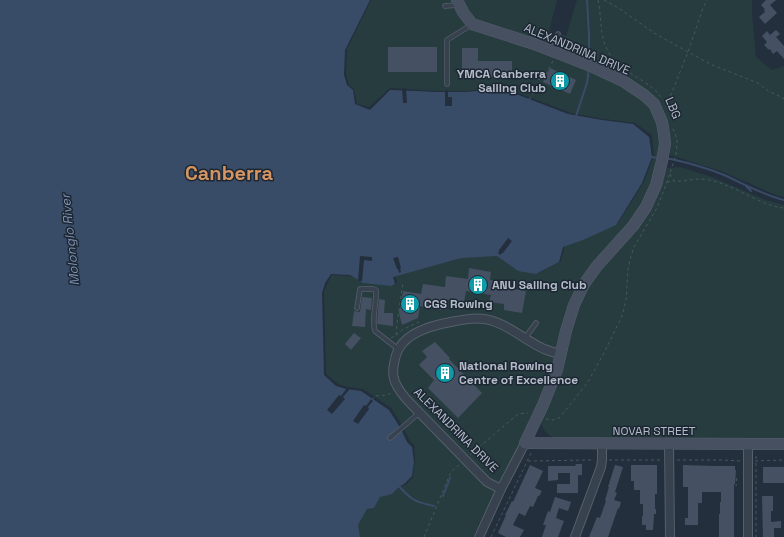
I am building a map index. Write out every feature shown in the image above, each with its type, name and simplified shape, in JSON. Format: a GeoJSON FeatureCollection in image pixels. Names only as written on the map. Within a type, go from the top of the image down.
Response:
{"type":"FeatureCollection","features":[{"type":"Feature","properties":{"kind":"main road"},"geometry":{"type":"LineString","coordinates":[[459,3],[463,12],[472,24]]}},
{"type":"Feature","properties":{"kind":"main road","name":"ALEXANDRINA DRIVE"},"geometry":{"type":"LineString","coordinates":[[472,24],[534,44],[554,56],[589,66],[623,81],[644,95],[654,104],[662,122],[664,134],[663,158],[656,185],[646,207],[633,226],[597,266],[584,284],[574,305],[557,370],[536,419],[530,443]]}},
{"type":"Feature","properties":{"kind":"main road"},"geometry":{"type":"LineString","coordinates":[[536,419],[537,428],[543,440],[548,443]]}},
{"type":"Feature","properties":{"kind":"main road","name":"NOVAR STREET"},"geometry":{"type":"LineString","coordinates":[[530,443],[784,444]]}},
{"type":"Feature","properties":{"kind":"street"},"geometry":{"type":"LineString","coordinates":[[398,349],[400,345],[421,330],[436,325],[473,318],[485,319],[505,326],[543,349],[561,354]]}},
{"type":"Feature","properties":{"kind":"street","name":"ALEXANDRINA DRIVE"},"geometry":{"type":"LineString","coordinates":[[398,349],[395,357],[394,368],[395,381],[400,390],[420,413],[487,482],[501,489]]}},
{"type":"Feature","properties":{"kind":"street"},"geometry":{"type":"LineString","coordinates":[[479,537],[501,489],[530,443]]}},
{"type":"Feature","properties":{"kind":"street"},"geometry":{"type":"LineString","coordinates":[[575,537],[601,467],[602,444]]}},
{"type":"Feature","properties":{"kind":"street"},"geometry":{"type":"LineString","coordinates":[[669,444],[670,537]]}},
{"type":"Feature","properties":{"kind":"street"},"geometry":{"type":"LineString","coordinates":[[748,537],[752,444]]}},
{"type":"Feature","properties":{"kind":"lane"},"geometry":{"type":"LineString","coordinates":[[444,6],[459,3]]}},
{"type":"Feature","properties":{"kind":"lane"},"geometry":{"type":"LineString","coordinates":[[447,84],[448,40],[472,24]]}},
{"type":"Feature","properties":{"kind":"lane"},"geometry":{"type":"LineString","coordinates":[[554,56],[558,34]]}},
{"type":"Feature","properties":{"kind":"lane"},"geometry":{"type":"LineString","coordinates":[[357,308],[360,289],[376,290],[373,327],[375,331],[398,349]]}},
{"type":"Feature","properties":{"kind":"lane"},"geometry":{"type":"LineString","coordinates":[[525,338],[536,323]]}},
{"type":"Feature","properties":{"kind":"lane"},"geometry":{"type":"LineString","coordinates":[[390,438],[420,413]]}},
{"type":"Feature","properties":{"kind":"path","name":"LBG"},"geometry":{"type":"LineString","coordinates":[[598,0],[600,7],[601,31],[608,51],[617,64],[650,86],[656,91],[662,101]]}},
{"type":"Feature","properties":{"kind":"path"},"geometry":{"type":"LineString","coordinates":[[604,0],[617,7],[654,33],[688,52],[710,64],[758,83],[768,91],[781,96],[784,99]]}},
{"type":"Feature","properties":{"kind":"path"},"geometry":{"type":"LineString","coordinates":[[665,106],[688,52],[707,0]]}},
{"type":"Feature","properties":{"kind":"path"},"geometry":{"type":"LineString","coordinates":[[530,100],[553,62],[554,56]]}},
{"type":"Feature","properties":{"kind":"path"},"geometry":{"type":"LineString","coordinates":[[520,75],[541,80]]}},
{"type":"Feature","properties":{"kind":"path","name":"LBG"},"geometry":{"type":"LineString","coordinates":[[670,121],[677,139],[676,154],[670,174],[674,181]]}},
{"type":"Feature","properties":{"kind":"path"},"geometry":{"type":"LineString","coordinates":[[667,182],[682,182],[698,179],[707,180],[724,184],[777,207],[784,208]]}},
{"type":"Feature","properties":{"kind":"path"},"geometry":{"type":"LineString","coordinates":[[388,340],[396,335],[396,323],[403,282]]}},
{"type":"Feature","properties":{"kind":"path"},"geometry":{"type":"LineString","coordinates":[[372,400],[375,396],[386,395],[400,390]]}},
{"type":"Feature","properties":{"kind":"path"},"geometry":{"type":"LineString","coordinates":[[491,537],[528,461],[530,443]]}},
{"type":"Feature","properties":{"kind":"path"},"geometry":{"type":"LineString","coordinates":[[752,444],[756,537]]}},
{"type":"Feature","properties":{"kind":"path"},"geometry":{"type":"LineString","coordinates":[[528,461],[784,460]]}},
{"type":"Feature","properties":{"kind":"path"},"geometry":{"type":"LineString","coordinates":[[732,476],[736,476],[736,486]]}},
{"type":"Feature","properties":{"kind":"green space"},"geometry":{"type":"Polygon","coordinates":[[[371,0],[455,0],[467,20],[620,85],[640,97],[650,107],[662,132],[659,159],[643,205],[594,264],[555,367],[522,441],[473,537],[360,537],[357,525],[367,509],[374,508],[380,497],[392,493],[407,484],[413,477],[415,462],[414,445],[410,441],[391,408],[363,389],[338,384],[326,374],[324,292],[328,282],[332,275],[350,276],[365,282],[393,285],[397,283],[395,275],[462,256],[498,254],[539,273],[561,261],[565,245],[585,238],[618,223],[644,182],[654,155],[652,135],[635,123],[571,113],[518,93],[485,88],[469,91],[438,91],[390,88],[369,107],[357,104],[354,89],[349,85],[346,74],[347,49],[371,0]]]}},
{"type":"Feature","properties":{"kind":"green space"},"geometry":{"type":"Polygon","coordinates":[[[461,0],[557,0],[549,31],[566,36],[577,0],[752,0],[756,57],[772,70],[784,66],[784,197],[776,195],[721,171],[670,155],[670,136],[667,122],[653,98],[476,21],[461,0]]]}},
{"type":"Feature","properties":{"kind":"green space"},"geometry":{"type":"Polygon","coordinates":[[[680,167],[712,177],[766,200],[784,205],[784,438],[557,439],[546,432],[541,420],[580,302],[590,281],[655,198],[667,168],[680,167]]]}},
{"type":"Feature","properties":{"kind":"water","name":"Molonglo River"},"geometry":{"type":"Polygon","coordinates":[[[0,0],[370,0],[345,50],[344,75],[347,85],[353,90],[355,104],[370,110],[390,90],[466,92],[485,90],[516,94],[568,114],[633,124],[649,137],[652,157],[642,183],[616,225],[583,240],[563,247],[559,262],[536,274],[518,271],[497,256],[461,258],[393,277],[395,284],[391,286],[363,283],[350,275],[331,274],[325,283],[322,293],[324,375],[336,386],[361,391],[389,410],[407,442],[412,447],[414,462],[412,476],[404,484],[392,494],[380,497],[374,508],[367,509],[358,525],[360,537],[0,537],[0,0]]]}},
{"type":"Feature","properties":{"kind":"pier"},"geometry":{"type":"Polygon","coordinates":[[[402,88],[406,88],[407,103],[403,103],[402,88]]]}},
{"type":"Feature","properties":{"kind":"pier"},"geometry":{"type":"Polygon","coordinates":[[[445,90],[448,90],[448,97],[452,97],[452,106],[445,106],[445,90]]]}},
{"type":"Feature","properties":{"kind":"pier"},"geometry":{"type":"Polygon","coordinates":[[[508,238],[512,241],[500,255],[498,253],[499,250],[508,238]]]}},
{"type":"Feature","properties":{"kind":"pier"},"geometry":{"type":"Polygon","coordinates":[[[360,256],[372,257],[372,261],[364,260],[362,281],[358,281],[360,256]]]}},
{"type":"Feature","properties":{"kind":"pier"},"geometry":{"type":"Polygon","coordinates":[[[398,257],[401,268],[401,272],[399,273],[393,258],[398,257]]]}},
{"type":"Feature","properties":{"kind":"pier"},"geometry":{"type":"Polygon","coordinates":[[[347,388],[349,390],[343,397],[345,399],[332,414],[327,410],[339,395],[341,396],[347,388]]]}},
{"type":"Feature","properties":{"kind":"pier"},"geometry":{"type":"Polygon","coordinates":[[[371,399],[373,401],[368,407],[369,409],[358,424],[353,421],[364,405],[366,406],[371,399]]]}},
{"type":"Feature","properties":{"kind":"building"},"geometry":{"type":"Polygon","coordinates":[[[766,0],[776,0],[770,5],[777,13],[765,24],[759,17],[765,12],[765,9],[761,5],[766,0]]]}},
{"type":"Feature","properties":{"kind":"building"},"geometry":{"type":"Polygon","coordinates":[[[776,30],[780,34],[776,37],[784,46],[784,59],[777,51],[773,54],[770,49],[769,50],[764,45],[767,42],[762,36],[767,31],[770,35],[776,30]]]}},
{"type":"Feature","properties":{"kind":"building"},"geometry":{"type":"Polygon","coordinates":[[[388,47],[437,47],[437,72],[388,72],[388,47]]]}},
{"type":"Feature","properties":{"kind":"building"},"geometry":{"type":"Polygon","coordinates":[[[462,48],[478,48],[478,61],[512,61],[512,77],[486,77],[486,73],[462,73],[462,48]]]}},
{"type":"Feature","properties":{"kind":"building","name":"YMCA Canberra Sailing Club"},"geometry":{"type":"Polygon","coordinates":[[[550,68],[576,80],[570,94],[543,82],[550,68]]]}},
{"type":"Feature","properties":{"kind":"building"},"geometry":{"type":"Polygon","coordinates":[[[469,268],[491,272],[490,280],[508,282],[507,288],[526,291],[522,313],[504,310],[504,304],[489,302],[491,295],[466,291],[464,302],[443,299],[441,310],[420,306],[418,318],[402,325],[399,313],[403,291],[421,294],[423,284],[445,287],[446,276],[468,279],[469,268]]]}},
{"type":"Feature","properties":{"kind":"building"},"geometry":{"type":"Polygon","coordinates":[[[362,297],[372,298],[371,310],[366,309],[365,327],[352,326],[354,311],[360,312],[362,297]]]}},
{"type":"Feature","properties":{"kind":"building"},"geometry":{"type":"Polygon","coordinates":[[[379,299],[385,300],[384,313],[393,313],[393,326],[377,324],[379,299]]]}},
{"type":"Feature","properties":{"kind":"building"},"geometry":{"type":"Polygon","coordinates":[[[354,333],[361,338],[351,350],[345,344],[354,333]]]}},
{"type":"Feature","properties":{"kind":"building","name":"National Rowing Centre of Excellence"},"geometry":{"type":"Polygon","coordinates":[[[435,342],[450,358],[449,359],[482,393],[458,418],[428,388],[434,380],[419,365],[427,357],[422,351],[435,342]]]}},
{"type":"Feature","properties":{"kind":"building"},"geometry":{"type":"Polygon","coordinates":[[[576,464],[582,464],[582,475],[578,475],[578,493],[557,493],[557,484],[570,484],[570,473],[558,473],[558,480],[548,481],[548,466],[575,466],[576,464]]]}},
{"type":"Feature","properties":{"kind":"building"},"geometry":{"type":"Polygon","coordinates":[[[530,465],[543,471],[535,488],[542,491],[533,507],[530,506],[525,516],[519,513],[513,525],[524,530],[520,537],[506,537],[498,533],[505,515],[512,501],[513,502],[530,465]]]}},
{"type":"Feature","properties":{"kind":"building"},"geometry":{"type":"Polygon","coordinates":[[[615,465],[623,467],[614,500],[621,502],[619,509],[618,508],[608,537],[589,537],[597,517],[600,518],[615,465]]]}},
{"type":"Feature","properties":{"kind":"building"},"geometry":{"type":"Polygon","coordinates":[[[631,465],[657,465],[657,494],[655,494],[656,514],[654,514],[653,530],[646,530],[646,525],[642,525],[643,504],[640,504],[640,490],[634,490],[634,481],[631,481],[631,465]]]}},
{"type":"Feature","properties":{"kind":"building"},"geometry":{"type":"Polygon","coordinates":[[[683,465],[735,466],[734,537],[719,537],[721,492],[702,492],[702,503],[698,503],[698,525],[685,525],[685,518],[688,518],[688,487],[683,487],[683,465]]]}},
{"type":"Feature","properties":{"kind":"building"},"geometry":{"type":"Polygon","coordinates":[[[763,467],[784,467],[784,483],[763,483],[763,467]]]}},
{"type":"Feature","properties":{"kind":"building"},"geometry":{"type":"Polygon","coordinates":[[[762,496],[773,496],[771,522],[781,521],[781,528],[774,528],[774,537],[763,537],[762,496]]]}},
{"type":"Feature","properties":{"kind":"building"},"geometry":{"type":"Polygon","coordinates":[[[555,497],[571,502],[568,511],[559,508],[556,518],[564,521],[558,537],[542,537],[546,525],[543,525],[548,511],[550,512],[555,497]]]}},
{"type":"Feature","properties":{"kind":"waterway"},"geometry":{"type":"LineString","coordinates":[[587,0],[589,61]]}},
{"type":"Feature","properties":{"kind":"waterway"},"geometry":{"type":"LineString","coordinates":[[576,116],[587,83],[589,69]]}},
{"type":"Feature","properties":{"kind":"waterway"},"geometry":{"type":"LineString","coordinates":[[652,157],[657,158]]}},
{"type":"Feature","properties":{"kind":"waterway"},"geometry":{"type":"LineString","coordinates":[[668,159],[711,170],[761,192],[784,200]]}},
{"type":"Feature","properties":{"kind":"waterway"},"geometry":{"type":"LineString","coordinates":[[746,186],[751,191]]}},
{"type":"Feature","properties":{"kind":"waterway"},"geometry":{"type":"LineString","coordinates":[[443,496],[450,478]]}},
{"type":"Feature","properties":{"kind":"waterway"},"geometry":{"type":"LineString","coordinates":[[398,485],[414,500],[434,506]]}},
{"type":"Feature","properties":{"kind":"place","name":"YMCA Canberra Sailing Club"},"geometry":{"type":"Point","coordinates":[560,81]}},
{"type":"Feature","properties":{"kind":"place","name":"ANU Sailing Club"},"geometry":{"type":"Point","coordinates":[478,285]}},
{"type":"Feature","properties":{"kind":"place","name":"CGS Rowing"},"geometry":{"type":"Point","coordinates":[410,304]}},
{"type":"Feature","properties":{"kind":"place","name":"National Rowing Centre of Excellence"},"geometry":{"type":"Point","coordinates":[445,373]}},
{"type":"Feature","properties":{"kind":"district","name":"Canberra"},"geometry":{"type":"Point","coordinates":[229,173]}}]}
